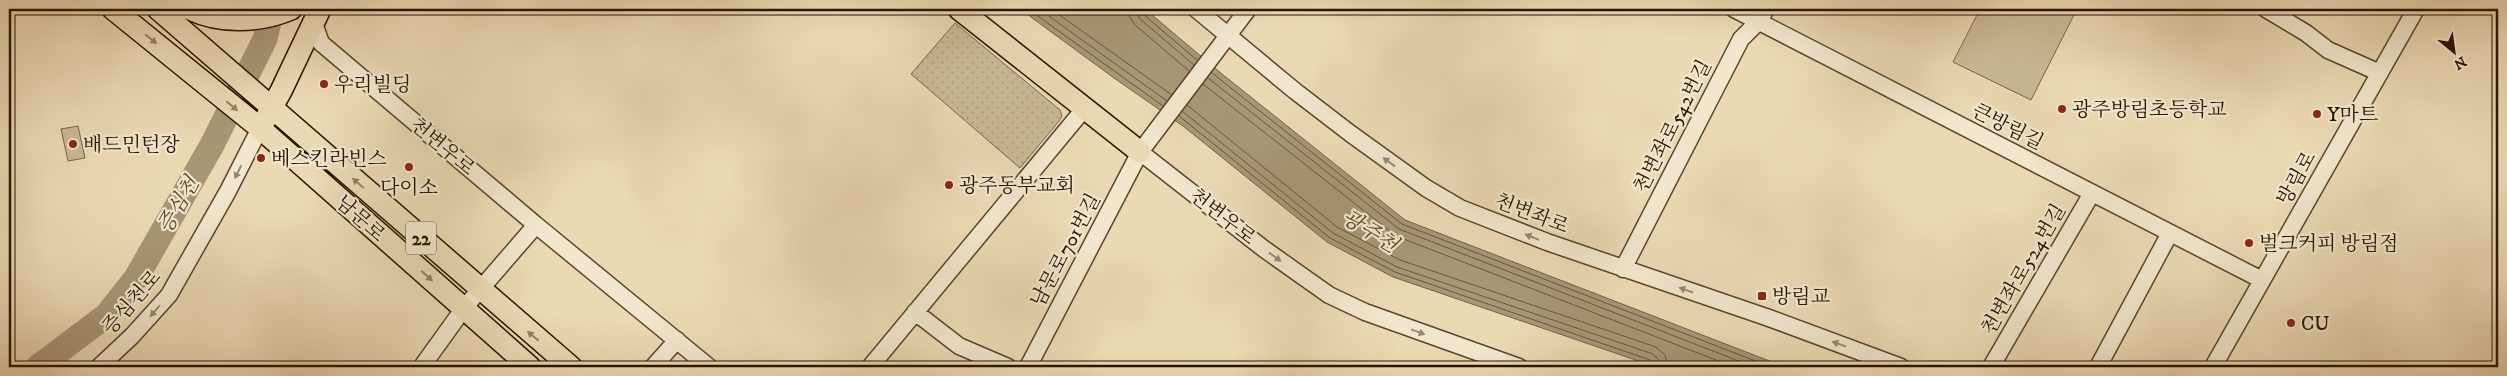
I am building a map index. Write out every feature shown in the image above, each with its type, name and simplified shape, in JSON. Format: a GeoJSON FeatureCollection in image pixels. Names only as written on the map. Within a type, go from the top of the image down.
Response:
{"type":"FeatureCollection","features":[{"type":"Feature","properties":{"kind":"main road","name":"22"},"geometry":{"type":"LineString","coordinates":[[113,9],[260,128]]}},
{"type":"Feature","properties":{"kind":"main road","name":"22"},"geometry":{"type":"LineString","coordinates":[[158,9],[272,108]]}},
{"type":"Feature","properties":{"kind":"main road"},"geometry":{"type":"LineString","coordinates":[[190,9],[220,18],[253,18],[268,16],[291,9]]}},
{"type":"Feature","properties":{"kind":"main road","name":"천변우로"},"geometry":{"type":"LineString","coordinates":[[958,9],[1140,152]]}},
{"type":"Feature","properties":{"kind":"main road","name":"천변우로"},"geometry":{"type":"LineString","coordinates":[[260,128],[272,108],[316,15]]}},
{"type":"Feature","properties":{"kind":"main road","name":"남문로"},"geometry":{"type":"LineString","coordinates":[[272,108],[571,367]]}},
{"type":"Feature","properties":{"kind":"main road","name":"남문로"},"geometry":{"type":"LineString","coordinates":[[260,128],[530,367]]}},
{"type":"Feature","properties":{"kind":"street","name":"천변좌로"},"geometry":{"type":"LineString","coordinates":[[1196,9],[1350,134],[1426,188],[1467,211],[1547,242],[1769,318],[1901,367]]}},
{"type":"Feature","properties":{"kind":"street","name":"남문로701번길"},"geometry":{"type":"LineString","coordinates":[[1028,367],[1140,152],[1248,9]]}},
{"type":"Feature","properties":{"kind":"street","name":"큰방림길"},"geometry":{"type":"LineString","coordinates":[[1734,9],[1762,15],[2092,193],[2262,280]]}},
{"type":"Feature","properties":{"kind":"street"},"geometry":{"type":"LineString","coordinates":[[2266,9],[2306,33],[2328,50],[2380,72]]}},
{"type":"Feature","properties":{"kind":"street","name":"방림로"},"geometry":{"type":"LineString","coordinates":[[2214,367],[2416,9]]}},
{"type":"Feature","properties":{"kind":"street","name":"천변우로"},"geometry":{"type":"LineString","coordinates":[[316,15],[321,43],[536,225]]}},
{"type":"Feature","properties":{"kind":"street","name":"천변좌로542번길"},"geometry":{"type":"LineString","coordinates":[[1623,269],[1741,39],[1762,15]]}},
{"type":"Feature","properties":{"kind":"street"},"geometry":{"type":"LineString","coordinates":[[870,367],[1084,108]]}},
{"type":"Feature","properties":{"kind":"street","name":"증심천로"},"geometry":{"type":"LineString","coordinates":[[99,367],[132,336],[169,296],[228,191],[260,128]]}},
{"type":"Feature","properties":{"kind":"street","name":"천변우로"},"geometry":{"type":"LineString","coordinates":[[1140,152],[1264,249],[1329,294],[1365,312],[1519,367]]}},
{"type":"Feature","properties":{"kind":"street","name":"천변좌로524번길"},"geometry":{"type":"LineString","coordinates":[[1990,367],[2092,193]]}},
{"type":"Feature","properties":{"kind":"street"},"geometry":{"type":"LineString","coordinates":[[423,365],[464,308],[536,225],[710,367]]}},
{"type":"Feature","properties":{"kind":"street"},"geometry":{"type":"LineString","coordinates":[[2098,367],[2170,233]]}},
{"type":"Feature","properties":{"kind":"street"},"geometry":{"type":"LineString","coordinates":[[915,312],[959,346],[1008,367]]}},
{"type":"Feature","properties":{"kind":"street"},"geometry":{"type":"LineString","coordinates":[[653,367],[676,340]]}},
{"type":"Feature","properties":{"kind":"shaded area"},"geometry":{"type":"Polygon","coordinates":[[[1980,9],[2077,9],[2031,100],[1953,62],[1980,9]]]}},
{"type":"Feature","properties":{"kind":"shaded area"},"geometry":{"type":"Polygon","coordinates":[[[955,23],[1060,110],[1062,116],[1059,121],[1020,168],[911,74],[955,23]]]}},
{"type":"Feature","properties":{"kind":"shaded area","name":"배드민턴장"},"geometry":{"type":"Polygon","coordinates":[[[78,126],[85,158],[68,161],[61,129],[78,126]]]}},
{"type":"Feature","properties":{"kind":"water","name":"광주천"},"geometry":{"type":"Polygon","coordinates":[[[1020,9],[1145,9],[1222,74],[1405,220],[1785,367],[1656,367],[1393,277],[1327,242],[1183,126],[1020,9]]]}},
{"type":"Feature","properties":{"kind":"waterway","name":"증심천"},"geometry":{"type":"LineString","coordinates":[[38,367],[107,315],[136,278],[212,145],[265,39],[272,9]]}},
{"type":"Feature","properties":{"kind":"place","name":"우리빌딩"},"geometry":{"type":"Point","coordinates":[324,84]}},
{"type":"Feature","properties":{"kind":"place","name":"광주방림초등학교"},"geometry":{"type":"Point","coordinates":[2062,109]}},
{"type":"Feature","properties":{"kind":"place","name":"Y마트"},"geometry":{"type":"Point","coordinates":[2317,114]}},
{"type":"Feature","properties":{"kind":"place","name":"배드민턴장"},"geometry":{"type":"Point","coordinates":[73,144]}},
{"type":"Feature","properties":{"kind":"place","name":"베스킨라빈스"},"geometry":{"type":"Point","coordinates":[261,158]}},
{"type":"Feature","properties":{"kind":"place","name":"다이소"},"geometry":{"type":"Point","coordinates":[409,167]}},
{"type":"Feature","properties":{"kind":"place","name":"광주동부교회"},"geometry":{"type":"Point","coordinates":[949,185]}},
{"type":"Feature","properties":{"kind":"place","name":"벌크커피 방림점"},"geometry":{"type":"Point","coordinates":[2249,243]}},
{"type":"Feature","properties":{"kind":"place","name":"방림교"},"geometry":{"type":"Point","coordinates":[1762,296]}},
{"type":"Feature","properties":{"kind":"place","name":"CU"},"geometry":{"type":"Point","coordinates":[2291,323]}}]}
